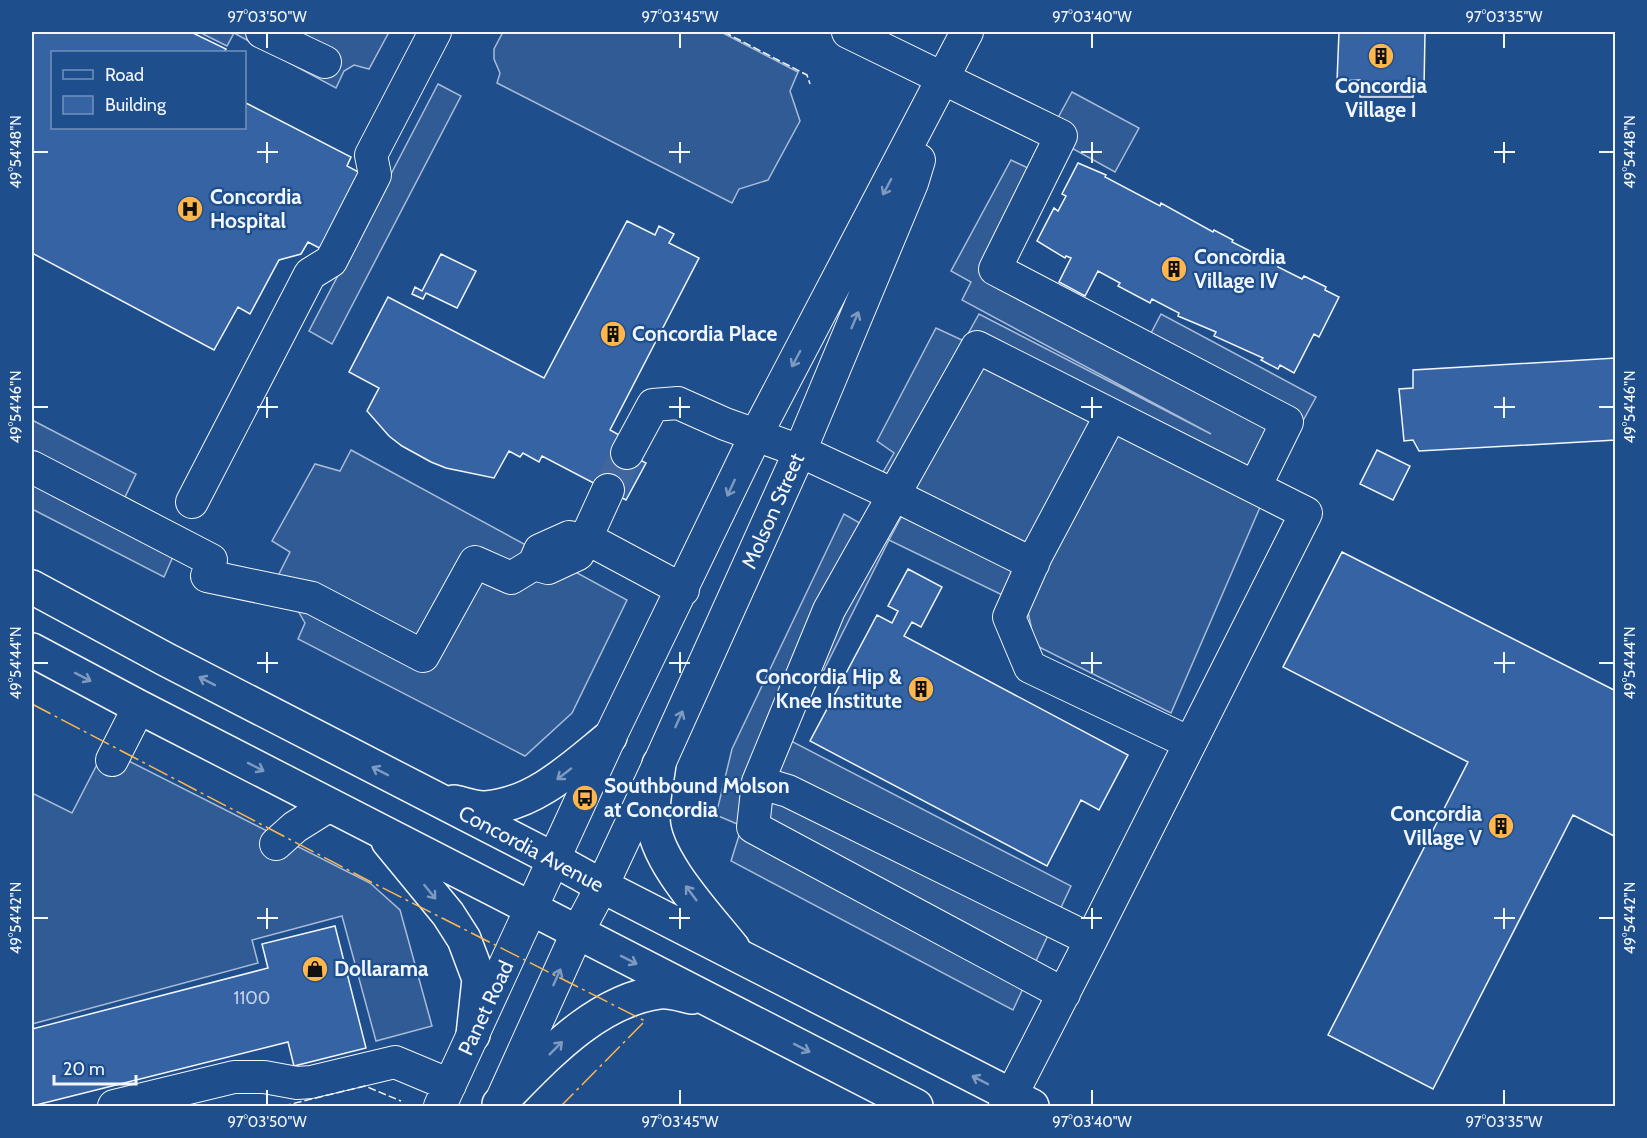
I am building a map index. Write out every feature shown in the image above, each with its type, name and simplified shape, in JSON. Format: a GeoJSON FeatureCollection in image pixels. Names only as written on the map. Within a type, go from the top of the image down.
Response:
{"type":"FeatureCollection","features":[{"type":"Feature","properties":{"kind":"main road","name":"Concordia Avenue"},"geometry":{"type":"LineString","coordinates":[[32,587],[432,798],[740,956],[1016,1103]]}},
{"type":"Feature","properties":{"kind":"main road"},"geometry":{"type":"LineString","coordinates":[[32,650],[916,1107]]}},
{"type":"Feature","properties":{"kind":"main road"},"geometry":{"type":"LineString","coordinates":[[432,798],[484,809],[517,801],[557,780],[610,737]]}},
{"type":"Feature","properties":{"kind":"main road"},"geometry":{"type":"LineString","coordinates":[[659,764],[652,818],[656,840],[664,858],[740,956]]}},
{"type":"Feature","properties":{"kind":"main road"},"geometry":{"type":"LineString","coordinates":[[380,831],[448,914],[464,939],[479,979],[473,1035]]}},
{"type":"Feature","properties":{"kind":"main road"},"geometry":{"type":"LineString","coordinates":[[499,1105],[565,1039],[621,1002],[662,992],[710,1001]]}},
{"type":"Feature","properties":{"kind":"street"},"geometry":{"type":"LineString","coordinates":[[262,32],[325,62]]}},
{"type":"Feature","properties":{"kind":"street"},"geometry":{"type":"LineString","coordinates":[[192,502],[310,274],[330,261],[375,175],[371,155],[435,32]]}},
{"type":"Feature","properties":{"kind":"street"},"geometry":{"type":"LineString","coordinates":[[848,32],[1061,136],[995,269],[1287,423],[1255,487]]}},
{"type":"Feature","properties":{"kind":"street","name":"Molson Street"},"geometry":{"type":"LineString","coordinates":[[531,909],[610,737],[756,435],[967,32]]}},
{"type":"Feature","properties":{"kind":"street","name":"Molson Street"},"geometry":{"type":"LineString","coordinates":[[577,933],[602,886],[659,764],[800,452],[912,183],[944,79]]}},
{"type":"Feature","properties":{"kind":"street"},"geometry":{"type":"LineString","coordinates":[[1016,1103],[1064,994],[1306,513],[977,347],[829,610],[758,782],[753,827],[1064,994]]}},
{"type":"Feature","properties":{"kind":"street"},"geometry":{"type":"LineString","coordinates":[[627,453],[653,405],[678,403],[800,452],[894,495],[1033,564]]}},
{"type":"Feature","properties":{"kind":"street"},"geometry":{"type":"LineString","coordinates":[[1112,415],[1033,564],[1009,617],[1030,668],[1190,743]]}},
{"type":"Feature","properties":{"kind":"street"},"geometry":{"type":"LineString","coordinates":[[32,467],[209,568],[312,598],[423,656],[475,562],[511,578],[534,564],[540,550],[569,537],[584,539],[683,590]]}},
{"type":"Feature","properties":{"kind":"street"},"geometry":{"type":"LineString","coordinates":[[584,539],[608,490]]}},
{"type":"Feature","properties":{"kind":"street"},"geometry":{"type":"LineString","coordinates":[[112,760],[139,707]]}},
{"type":"Feature","properties":{"kind":"street"},"geometry":{"type":"LineString","coordinates":[[758,782],[788,791],[1091,940]]}},
{"type":"Feature","properties":{"kind":"street"},"geometry":{"type":"LineString","coordinates":[[276,844],[295,827],[330,805]]}},
{"type":"Feature","properties":{"kind":"street","name":"Panet Road"},"geometry":{"type":"LineString","coordinates":[[445,1096],[531,909]]}},
{"type":"Feature","properties":{"kind":"street"},"geometry":{"type":"LineString","coordinates":[[499,1105],[577,933]]}},
{"type":"Feature","properties":{"kind":"street"},"geometry":{"type":"LineString","coordinates":[[114,1107],[234,1077],[264,1077],[297,1083],[311,1082],[395,1062],[445,1096]]}},
{"type":"Feature","properties":{"kind":"shaded area"},"geometry":{"type":"Polygon","coordinates":[[[199,32],[389,32],[369,69],[354,65],[344,71],[336,88],[234,33],[227,46],[199,32]]]}},
{"type":"Feature","properties":{"kind":"shaded area"},"geometry":{"type":"Polygon","coordinates":[[[503,32],[721,32],[798,72],[790,91],[800,121],[768,180],[739,189],[732,203],[497,83],[500,73],[494,59],[494,49],[503,32]]]}},
{"type":"Feature","properties":{"kind":"shaded area"},"geometry":{"type":"Polygon","coordinates":[[[438,84],[461,96],[332,344],[309,331],[438,84]]]}},
{"type":"Feature","properties":{"kind":"shaded area"},"geometry":{"type":"Polygon","coordinates":[[[1072,92],[1139,128],[1115,172],[1070,147],[1009,260],[1150,335],[1161,314],[1316,397],[1277,468],[1171,713],[1035,645],[1027,607],[889,540],[913,495],[879,479],[894,453],[877,441],[936,328],[964,341],[979,314],[1211,434],[962,300],[971,282],[951,271],[1011,160],[1030,169],[1072,92]]]}},
{"type":"Feature","properties":{"kind":"shaded area"},"geometry":{"type":"Polygon","coordinates":[[[32,420],[136,474],[125,497],[185,529],[164,577],[32,509],[32,420]]]}},
{"type":"Feature","properties":{"kind":"shaded area"},"geometry":{"type":"Polygon","coordinates":[[[351,450],[627,600],[572,713],[525,756],[298,639],[305,623],[278,576],[290,552],[272,541],[315,464],[340,471],[351,450]]]}},
{"type":"Feature","properties":{"kind":"shaded area"},"geometry":{"type":"Polygon","coordinates":[[[844,514],[889,540],[789,740],[1071,886],[1013,1010],[731,861],[742,826],[716,815],[732,749],[844,514]]]}},
{"type":"Feature","properties":{"kind":"shaded area"},"geometry":{"type":"Polygon","coordinates":[[[105,749],[370,883],[400,910],[432,1026],[376,1041],[342,916],[252,940],[258,963],[32,1024],[32,793],[72,813],[105,749]]]}},
{"type":"Feature","properties":{"kind":"building","name":"Concordia Hospital"},"geometry":{"type":"Polygon","coordinates":[[[32,32],[191,32],[226,49],[225,51],[51,51],[51,129],[246,129],[246,103],[351,157],[347,166],[366,176],[327,252],[308,242],[301,254],[279,260],[250,314],[238,307],[214,350],[32,253],[32,32]]]}},
{"type":"Feature","properties":{"kind":"building","name":"Concordia Village I"},"geometry":{"type":"Polygon","coordinates":[[[1339,32],[1425,32],[1424,88],[1414,88],[1413,97],[1360,97],[1360,80],[1337,81],[1339,32]]]}},
{"type":"Feature","properties":{"kind":"building","name":"Concordia Village IV"},"geometry":{"type":"Polygon","coordinates":[[[1078,163],[1106,175],[1105,177],[1160,206],[1161,203],[1213,232],[1214,230],[1256,254],[1257,252],[1280,263],[1278,267],[1302,279],[1304,276],[1326,287],[1325,290],[1339,297],[1319,337],[1314,334],[1294,373],[1280,365],[1278,369],[1261,360],[1263,358],[1214,336],[1216,332],[1178,316],[1179,313],[1152,299],[1150,303],[1118,286],[1120,283],[1098,271],[1085,296],[1059,282],[1071,258],[1066,256],[1065,258],[1037,241],[1054,208],[1058,211],[1066,196],[1062,194],[1078,163]]]}},
{"type":"Feature","properties":{"kind":"building","name":"Concordia Place"},"geometry":{"type":"Polygon","coordinates":[[[627,221],[655,235],[659,226],[674,234],[669,243],[699,258],[610,430],[621,436],[615,447],[646,463],[626,500],[542,456],[539,462],[523,453],[520,457],[509,451],[494,478],[446,468],[402,446],[389,436],[367,411],[379,388],[349,372],[388,297],[544,378],[627,221]]]}},
{"type":"Feature","properties":{"kind":"building"},"geometry":{"type":"Polygon","coordinates":[[[441,254],[476,271],[457,308],[426,293],[423,299],[412,294],[415,287],[422,291],[441,254]]]}},
{"type":"Feature","properties":{"kind":"building"},"geometry":{"type":"Polygon","coordinates":[[[1616,358],[1616,440],[1419,451],[1413,440],[1404,441],[1399,389],[1413,388],[1413,370],[1616,358]]]}},
{"type":"Feature","properties":{"kind":"building"},"geometry":{"type":"Polygon","coordinates":[[[1377,450],[1410,466],[1393,500],[1360,484],[1377,450]]]}},
{"type":"Feature","properties":{"kind":"building","name":"Concordia Village V"},"geometry":{"type":"Polygon","coordinates":[[[1342,552],[1616,691],[1616,837],[1573,815],[1433,1089],[1328,1035],[1468,762],[1283,667],[1342,552]]]}},
{"type":"Feature","properties":{"kind":"building","name":"Concordia Hip & Knee Institute"},"geometry":{"type":"Polygon","coordinates":[[[908,569],[942,587],[921,627],[912,622],[904,636],[1128,755],[1099,810],[1081,800],[1047,866],[810,741],[877,615],[892,623],[898,611],[888,606],[908,569]]]}},
{"type":"Feature","properties":{"kind":"building"},"geometry":{"type":"Polygon","coordinates":[[[335,926],[366,1048],[294,1066],[288,1042],[32,1106],[32,1029],[268,968],[262,944],[335,926]]]}},
{"type":"Feature","properties":{"kind":"tunnel"},"geometry":{"type":"LineString","coordinates":[[608,490],[627,453]]}},
{"type":"Feature","properties":{"kind":"fence"},"geometry":{"type":"LineString","coordinates":[[724,32],[807,75],[810,84]]}},
{"type":"Feature","properties":{"kind":"fence"},"geometry":{"type":"LineString","coordinates":[[283,1106],[365,1086],[401,1101]]}},
{"type":"Feature","properties":{"kind":"power"},"geometry":{"type":"LineString","coordinates":[[32,704],[371,882],[645,1021],[561,1106]]}},
{"type":"Feature","properties":{"kind":"place","name":"Concordia Village I"},"geometry":{"type":"Point","coordinates":[1381,56]}},
{"type":"Feature","properties":{"kind":"place","name":"Concordia Hospital"},"geometry":{"type":"Point","coordinates":[190,209]}},
{"type":"Feature","properties":{"kind":"place","name":"Concordia Village IV"},"geometry":{"type":"Point","coordinates":[1174,269]}},
{"type":"Feature","properties":{"kind":"place","name":"Concordia Place"},"geometry":{"type":"Point","coordinates":[613,334]}},
{"type":"Feature","properties":{"kind":"place","name":"Concordia Hip & Knee Institute"},"geometry":{"type":"Point","coordinates":[921,689]}},
{"type":"Feature","properties":{"kind":"place","name":"Southbound Molson at Concordia"},"geometry":{"type":"Point","coordinates":[585,798]}},
{"type":"Feature","properties":{"kind":"place","name":"Concordia Village V"},"geometry":{"type":"Point","coordinates":[1501,826]}},
{"type":"Feature","properties":{"kind":"place","name":"Dollarama"},"geometry":{"type":"Point","coordinates":[315,969]}}]}
